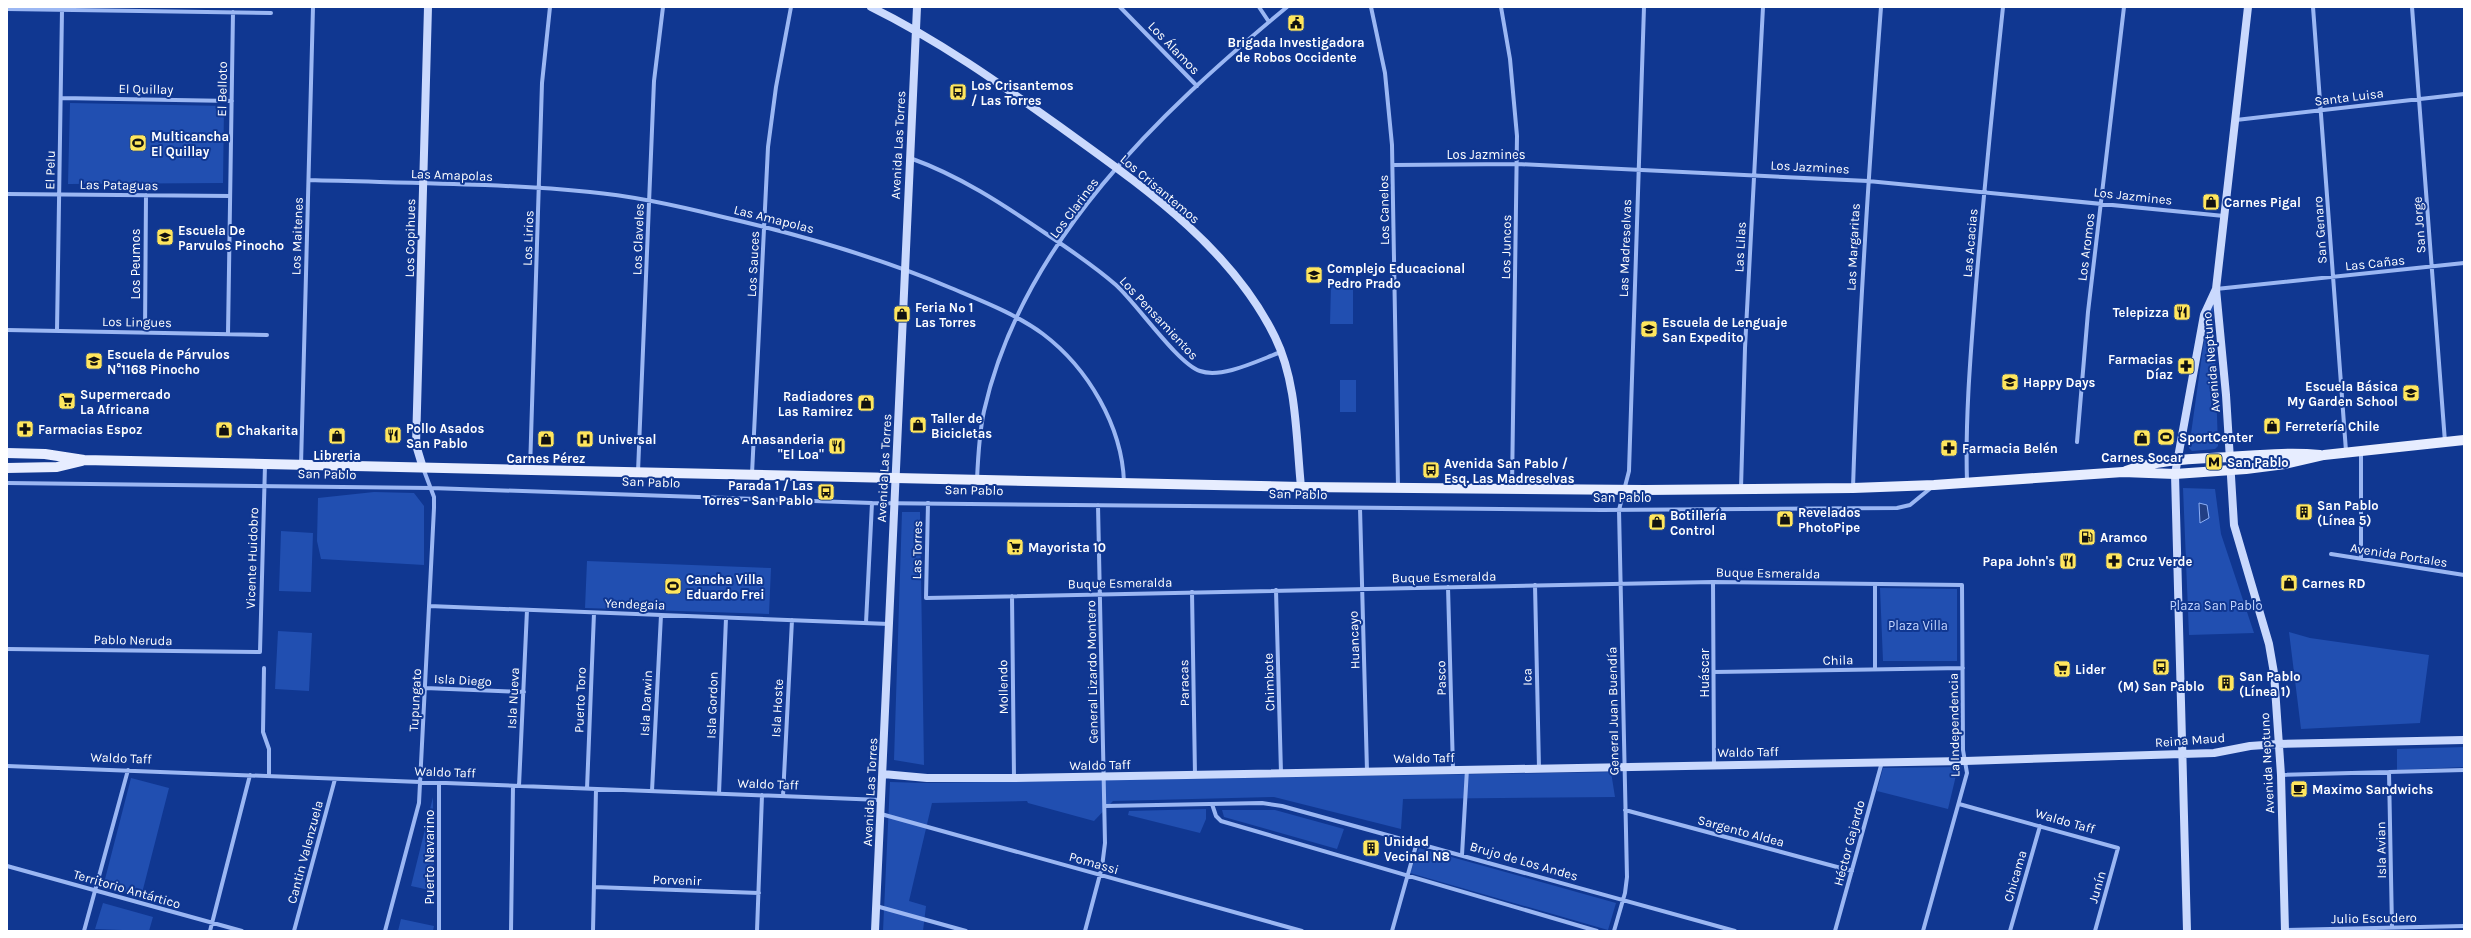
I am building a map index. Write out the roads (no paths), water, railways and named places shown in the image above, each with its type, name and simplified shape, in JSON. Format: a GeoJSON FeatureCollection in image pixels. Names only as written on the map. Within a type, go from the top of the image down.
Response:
{"type":"FeatureCollection","features":[{"type":"Feature","properties":{"kind":"main road","name":"San Pablo"},"geometry":{"type":"LineString","coordinates":[[7,453],[45,454],[84,460],[977,481],[1124,482],[1301,487],[1741,489],[1853,488],[1934,485],[2123,472],[2175,474],[2285,464],[2324,455],[2346,452],[2464,440]]}},
{"type":"Feature","properties":{"kind":"main road","name":"San Pablo"},"geometry":{"type":"LineString","coordinates":[[2123,472],[2149,464],[2177,460],[2288,453],[2324,455]]}},
{"type":"Feature","properties":{"kind":"main road","name":"San Pablo"},"geometry":{"type":"LineString","coordinates":[[7,468],[57,467],[84,460]]}},
{"type":"Feature","properties":{"kind":"street","name":"Los Maitenes"},"geometry":{"type":"LineString","coordinates":[[301,465],[314,7]]}},
{"type":"Feature","properties":{"kind":"street","name":"Los Copihues"},"geometry":{"type":"LineString","coordinates":[[423,468],[416,445],[428,7]]}},
{"type":"Feature","properties":{"kind":"street","name":"Los Lirios"},"geometry":{"type":"LineString","coordinates":[[530,471],[540,188],[542,83],[550,7]]}},
{"type":"Feature","properties":{"kind":"street","name":"Los Claveles"},"geometry":{"type":"LineString","coordinates":[[638,473],[655,62],[663,7]]}},
{"type":"Feature","properties":{"kind":"street","name":"Los Sauces"},"geometry":{"type":"LineString","coordinates":[[752,476],[771,117],[791,7]]}},
{"type":"Feature","properties":{"kind":"street","name":"Los Crisantemos"},"geometry":{"type":"LineString","coordinates":[[871,7],[916,31],[998,83],[1117,168],[1187,226],[1222,262],[1260,312],[1282,352],[1292,401],[1301,487]]}},
{"type":"Feature","properties":{"kind":"street","name":"Avenida Las Torres"},"geometry":{"type":"LineString","coordinates":[[875,931],[916,7]]}},
{"type":"Feature","properties":{"kind":"street","name":"Los Álamos"},"geometry":{"type":"LineString","coordinates":[[1120,7],[1197,86]]}},
{"type":"Feature","properties":{"kind":"street"},"geometry":{"type":"LineString","coordinates":[[1259,7],[1269,22]]}},
{"type":"Feature","properties":{"kind":"street","name":"Los Clarines"},"geometry":{"type":"LineString","coordinates":[[977,481],[984,412],[998,362],[1016,318],[1030,291],[1060,243],[1117,168],[1197,86],[1287,7]]}},
{"type":"Feature","properties":{"kind":"street","name":"Los Canelos"},"geometry":{"type":"LineString","coordinates":[[1371,7],[1385,74],[1393,164],[1398,487]]}},
{"type":"Feature","properties":{"kind":"street","name":"Los Juncos"},"geometry":{"type":"LineString","coordinates":[[1501,7],[1514,91],[1517,164],[1512,488]]}},
{"type":"Feature","properties":{"kind":"street","name":"Las Madreselvas"},"geometry":{"type":"LineString","coordinates":[[1624,489],[1629,471],[1637,169],[1644,7]]}},
{"type":"Feature","properties":{"kind":"street","name":"Las Lilas"},"geometry":{"type":"LineString","coordinates":[[1741,489],[1753,174],[1763,7]]}},
{"type":"Feature","properties":{"kind":"street","name":"Las Margaritas"},"geometry":{"type":"LineString","coordinates":[[1853,488],[1855,392],[1868,181],[1882,7]]}},
{"type":"Feature","properties":{"kind":"street","name":"Las Acacias"},"geometry":{"type":"LineString","coordinates":[[1967,482],[1970,370],[1984,191],[2003,7]]}},
{"type":"Feature","properties":{"kind":"street","name":"Los Aromos"},"geometry":{"type":"LineString","coordinates":[[2077,442],[2087,319],[2124,7]]}},
{"type":"Feature","properties":{"kind":"street","name":"Avenida Neptuno"},"geometry":{"type":"LineString","coordinates":[[2248,7],[2216,289],[2231,457],[2235,531],[2272,655],[2281,775],[2285,931]]}},
{"type":"Feature","properties":{"kind":"street","name":"San Genaro"},"geometry":{"type":"LineString","coordinates":[[2313,7],[2346,452]]}},
{"type":"Feature","properties":{"kind":"street","name":"San Jorge"},"geometry":{"type":"LineString","coordinates":[[2412,7],[2445,442]]}},
{"type":"Feature","properties":{"kind":"street"},"geometry":{"type":"LineString","coordinates":[[7,9],[151,9],[271,13]]}},
{"type":"Feature","properties":{"kind":"street","name":"El Pelu"},"geometry":{"type":"LineString","coordinates":[[57,331],[62,10]]}},
{"type":"Feature","properties":{"kind":"street","name":"El Belloto"},"geometry":{"type":"LineString","coordinates":[[228,334],[233,12]]}},
{"type":"Feature","properties":{"kind":"street","name":"Santa Luisa"},"geometry":{"type":"LineString","coordinates":[[2236,120],[2464,94]]}},
{"type":"Feature","properties":{"kind":"street","name":"El Quillay"},"geometry":{"type":"LineString","coordinates":[[61,98],[232,101]]}},
{"type":"Feature","properties":{"kind":"street","name":"Los Pensamientos"},"geometry":{"type":"LineString","coordinates":[[910,157],[974,186],[1060,243],[1116,286],[1140,310],[1182,360],[1194,369],[1207,373],[1221,372],[1282,352]]}},
{"type":"Feature","properties":{"kind":"street","name":"Los Jazmines"},"geometry":{"type":"LineString","coordinates":[[1393,164],[1517,164],[1753,174],[1868,181],[1984,191],[2225,216]]}},
{"type":"Feature","properties":{"kind":"street","name":"Las Amapolas"},"geometry":{"type":"LineString","coordinates":[[309,180],[540,188],[649,199],[765,226],[905,268],[1016,318],[1054,343],[1086,377],[1111,427],[1122,461],[1124,482]]}},
{"type":"Feature","properties":{"kind":"street","name":"Las Pataguas"},"geometry":{"type":"LineString","coordinates":[[7,194],[230,196]]}},
{"type":"Feature","properties":{"kind":"street","name":"Los Peumos"},"geometry":{"type":"LineString","coordinates":[[145,333],[146,195]]}},
{"type":"Feature","properties":{"kind":"street","name":"Las Cañas"},"geometry":{"type":"LineString","coordinates":[[2216,289],[2333,278],[2464,263]]}},
{"type":"Feature","properties":{"kind":"street","name":"Avenida Neptuno"},"geometry":{"type":"LineString","coordinates":[[2187,931],[2175,474],[2204,314],[2216,289]]}},
{"type":"Feature","properties":{"kind":"street","name":"Los Lingues"},"geometry":{"type":"LineString","coordinates":[[7,330],[266,335]]}},
{"type":"Feature","properties":{"kind":"street"},"geometry":{"type":"LineString","coordinates":[[2361,451],[2361,559]]}},
{"type":"Feature","properties":{"kind":"street","name":"Vicente Huidobro"},"geometry":{"type":"LineString","coordinates":[[260,652],[265,464]]}},
{"type":"Feature","properties":{"kind":"street","name":"Tupungato"},"geometry":{"type":"LineString","coordinates":[[385,931],[418,810],[421,783],[434,508],[431,488],[423,468]]}},
{"type":"Feature","properties":{"kind":"street","name":"San Pablo"},"geometry":{"type":"LineString","coordinates":[[7,483],[431,488],[872,503],[894,502],[1619,510],[1897,508],[1916,501],[1934,485]]}},
{"type":"Feature","properties":{"kind":"street","name":"General Juan Buendía"},"geometry":{"type":"LineString","coordinates":[[1614,931],[1623,899],[1627,877],[1619,510],[1624,489]]}},
{"type":"Feature","properties":{"kind":"street","name":"Avenida Las Torres"},"geometry":{"type":"LineString","coordinates":[[866,623],[872,503]]}},
{"type":"Feature","properties":{"kind":"street","name":"Las Torres"},"geometry":{"type":"LineString","coordinates":[[926,598],[928,503]]}},
{"type":"Feature","properties":{"kind":"street","name":"General Lizardo Montero"},"geometry":{"type":"LineString","coordinates":[[1085,931],[1105,852],[1098,505]]}},
{"type":"Feature","properties":{"kind":"street","name":"Huancayo"},"geometry":{"type":"LineString","coordinates":[[1360,508],[1367,771]]}},
{"type":"Feature","properties":{"kind":"street","name":"Avenida Portales"},"geometry":{"type":"LineString","coordinates":[[2331,554],[2464,575]]}},
{"type":"Feature","properties":{"kind":"street","name":"Buque Esmeralda"},"geometry":{"type":"LineString","coordinates":[[926,598],[1620,583],[1713,582],[1962,585]]}},
{"type":"Feature","properties":{"kind":"street","name":"Huáscar"},"geometry":{"type":"LineString","coordinates":[[1713,582],[1714,764]]}},
{"type":"Feature","properties":{"kind":"street"},"geometry":{"type":"LineString","coordinates":[[1875,584],[1876,669]]}},
{"type":"Feature","properties":{"kind":"street","name":"Ica"},"geometry":{"type":"LineString","coordinates":[[1535,585],[1538,768]]}},
{"type":"Feature","properties":{"kind":"street","name":"La Independencia"},"geometry":{"type":"LineString","coordinates":[[1923,931],[1967,773],[1963,750],[1962,585]]}},
{"type":"Feature","properties":{"kind":"street","name":"Pasco"},"geometry":{"type":"LineString","coordinates":[[1448,587],[1453,769]]}},
{"type":"Feature","properties":{"kind":"street","name":"Chimbote"},"geometry":{"type":"LineString","coordinates":[[1276,590],[1281,773]]}},
{"type":"Feature","properties":{"kind":"street","name":"Paracas"},"geometry":{"type":"LineString","coordinates":[[1192,592],[1195,775]]}},
{"type":"Feature","properties":{"kind":"street","name":"Mollendo"},"geometry":{"type":"LineString","coordinates":[[1012,596],[1014,778]]}},
{"type":"Feature","properties":{"kind":"street","name":"Yendegaia"},"geometry":{"type":"LineString","coordinates":[[429,606],[889,624]]}},
{"type":"Feature","properties":{"kind":"street","name":"Isla Nueva"},"geometry":{"type":"LineString","coordinates":[[519,786],[527,610]]}},
{"type":"Feature","properties":{"kind":"street","name":"Puerto Toro"},"geometry":{"type":"LineString","coordinates":[[587,789],[594,613]]}},
{"type":"Feature","properties":{"kind":"street","name":"Isla Darwin"},"geometry":{"type":"LineString","coordinates":[[652,792],[661,615]]}},
{"type":"Feature","properties":{"kind":"street","name":"Isla Gordon"},"geometry":{"type":"LineString","coordinates":[[719,794],[726,618]]}},
{"type":"Feature","properties":{"kind":"street","name":"Isla Hoste"},"geometry":{"type":"LineString","coordinates":[[783,796],[792,620]]}},
{"type":"Feature","properties":{"kind":"street","name":"Pablo Neruda"},"geometry":{"type":"LineString","coordinates":[[7,649],[260,652]]}},
{"type":"Feature","properties":{"kind":"street"},"geometry":{"type":"LineString","coordinates":[[264,668],[262,732],[270,749],[269,776]]}},
{"type":"Feature","properties":{"kind":"street","name":"Chila"},"geometry":{"type":"LineString","coordinates":[[1714,672],[1963,668]]}},
{"type":"Feature","properties":{"kind":"street","name":"Isla Diego"},"geometry":{"type":"LineString","coordinates":[[425,688],[524,692]]}},
{"type":"Feature","properties":{"kind":"street","name":"Reina Maud"},"geometry":{"type":"LineString","coordinates":[[1965,761],[2214,753],[2250,746],[2278,744],[2464,740]]}},
{"type":"Feature","properties":{"kind":"street","name":"Héctor Gajardo"},"geometry":{"type":"LineString","coordinates":[[1836,931],[1882,761]]}},
{"type":"Feature","properties":{"kind":"street","name":"Waldo Taff"},"geometry":{"type":"LineString","coordinates":[[882,774],[927,778],[1014,778],[1714,764],[1965,761]]}},
{"type":"Feature","properties":{"kind":"street","name":"Waldo Taff"},"geometry":{"type":"LineString","coordinates":[[7,766],[439,784],[882,800]]}},
{"type":"Feature","properties":{"kind":"street"},"geometry":{"type":"LineString","coordinates":[[1462,854],[1467,769]]}},
{"type":"Feature","properties":{"kind":"street"},"geometry":{"type":"LineString","coordinates":[[84,931],[128,770]]}},
{"type":"Feature","properties":{"kind":"street"},"geometry":{"type":"LineString","coordinates":[[2281,775],[2464,770]]}},
{"type":"Feature","properties":{"kind":"street","name":"Isla Avian"},"geometry":{"type":"LineString","coordinates":[[2389,772],[2392,928]]}},
{"type":"Feature","properties":{"kind":"street"},"geometry":{"type":"LineString","coordinates":[[210,931],[250,775]]}},
{"type":"Feature","properties":{"kind":"street","name":"Cantin Valenzuela"},"geometry":{"type":"LineString","coordinates":[[294,931],[335,779]]}},
{"type":"Feature","properties":{"kind":"street","name":"Puerto Navarino"},"geometry":{"type":"LineString","coordinates":[[439,784],[439,931]]}},
{"type":"Feature","properties":{"kind":"street"},"geometry":{"type":"LineString","coordinates":[[510,931],[513,786]]}},
{"type":"Feature","properties":{"kind":"street"},"geometry":{"type":"LineString","coordinates":[[593,931],[596,789]]}},
{"type":"Feature","properties":{"kind":"street"},"geometry":{"type":"LineString","coordinates":[[758,931],[762,795]]}},
{"type":"Feature","properties":{"kind":"street","name":"Brujo de Los Andes"},"geometry":{"type":"LineString","coordinates":[[1105,806],[1262,803],[1282,806],[1462,854],[1735,931]]}},
{"type":"Feature","properties":{"kind":"street"},"geometry":{"type":"LineString","coordinates":[[1212,804],[1216,816],[1221,821],[1597,931]]}},
{"type":"Feature","properties":{"kind":"street","name":"Waldo Taff"},"geometry":{"type":"LineString","coordinates":[[1959,804],[2118,848]]}},
{"type":"Feature","properties":{"kind":"street","name":"Sargento Aldea"},"geometry":{"type":"LineString","coordinates":[[1625,810],[1852,871]]}},
{"type":"Feature","properties":{"kind":"street","name":"Pomassi"},"geometry":{"type":"LineString","coordinates":[[881,814],[1302,931]]}},
{"type":"Feature","properties":{"kind":"street","name":"Chicama"},"geometry":{"type":"LineString","coordinates":[[2010,931],[2040,826]]}},
{"type":"Feature","properties":{"kind":"street"},"geometry":{"type":"LineString","coordinates":[[1392,931],[1417,842]]}},
{"type":"Feature","properties":{"kind":"street","name":"Junín"},"geometry":{"type":"LineString","coordinates":[[2095,931],[2118,848]]}},
{"type":"Feature","properties":{"kind":"street","name":"Territorio Antártico"},"geometry":{"type":"LineString","coordinates":[[7,866],[242,931]]}},
{"type":"Feature","properties":{"kind":"street","name":"Porvenir"},"geometry":{"type":"LineString","coordinates":[[594,887],[759,893]]}},
{"type":"Feature","properties":{"kind":"street"},"geometry":{"type":"LineString","coordinates":[[876,906],[966,931]]}},
{"type":"Feature","properties":{"kind":"street","name":"Julio Escudero"},"geometry":{"type":"LineString","coordinates":[[2285,931],[2464,926]]}},
{"type":"Feature","properties":{"kind":"place","name":"Brigada Investigadora de Robos Occidente"},"geometry":{"type":"Point","coordinates":[1296,23]}},
{"type":"Feature","properties":{"kind":"place","name":"Los Crisantemos / Las Torres"},"geometry":{"type":"Point","coordinates":[958,92]}},
{"type":"Feature","properties":{"kind":"place","name":"Multicancha El Quillay"},"geometry":{"type":"Point","coordinates":[138,143]}},
{"type":"Feature","properties":{"kind":"place","name":"Carnes Pigal"},"geometry":{"type":"Point","coordinates":[2211,202]}},
{"type":"Feature","properties":{"kind":"place","name":"Escuela De Parvulos Pinocho"},"geometry":{"type":"Point","coordinates":[165,237]}},
{"type":"Feature","properties":{"kind":"place","name":"Complejo Educacional Pedro Prado"},"geometry":{"type":"Point","coordinates":[1314,275]}},
{"type":"Feature","properties":{"kind":"place","name":"Telepizza"},"geometry":{"type":"Point","coordinates":[2182,312]}},
{"type":"Feature","properties":{"kind":"place","name":"Feria Nº 1 Las Torres"},"geometry":{"type":"Point","coordinates":[902,314]}},
{"type":"Feature","properties":{"kind":"place","name":"Escuela de Lenguaje San Expedito"},"geometry":{"type":"Point","coordinates":[1649,329]}},
{"type":"Feature","properties":{"kind":"place","name":"Escuela de Párvulos N°1168 Pinocho"},"geometry":{"type":"Point","coordinates":[94,361]}},
{"type":"Feature","properties":{"kind":"place","name":"Farmacias Díaz"},"geometry":{"type":"Point","coordinates":[2186,366]}},
{"type":"Feature","properties":{"kind":"place","name":"Happy Days"},"geometry":{"type":"Point","coordinates":[2010,382]}},
{"type":"Feature","properties":{"kind":"place","name":"Escuela Básica My Garden School"},"geometry":{"type":"Point","coordinates":[2411,393]}},
{"type":"Feature","properties":{"kind":"place","name":"Supermercado La Africana"},"geometry":{"type":"Point","coordinates":[67,401]}},
{"type":"Feature","properties":{"kind":"place","name":"Radiadores Las Ramirez"},"geometry":{"type":"Point","coordinates":[866,403]}},
{"type":"Feature","properties":{"kind":"place","name":"Taller de Bicicletas"},"geometry":{"type":"Point","coordinates":[918,425]}},
{"type":"Feature","properties":{"kind":"place","name":"Ferretería Chile"},"geometry":{"type":"Point","coordinates":[2272,426]}},
{"type":"Feature","properties":{"kind":"place","name":"Farmacias Espoz"},"geometry":{"type":"Point","coordinates":[25,429]}},
{"type":"Feature","properties":{"kind":"place","name":"Chakarita"},"geometry":{"type":"Point","coordinates":[224,430]}},
{"type":"Feature","properties":{"kind":"place","name":"Pollo Asados San Pablo"},"geometry":{"type":"Point","coordinates":[393,435]}},
{"type":"Feature","properties":{"kind":"place","name":"Libreria"},"geometry":{"type":"Point","coordinates":[337,436]}},
{"type":"Feature","properties":{"kind":"place","name":"SportCenter"},"geometry":{"type":"Point","coordinates":[2166,437]}},
{"type":"Feature","properties":{"kind":"place","name":"Carnes Socar"},"geometry":{"type":"Point","coordinates":[2142,438]}},
{"type":"Feature","properties":{"kind":"place","name":"Carnes Pérez"},"geometry":{"type":"Point","coordinates":[546,439]}},
{"type":"Feature","properties":{"kind":"place","name":"Universal"},"geometry":{"type":"Point","coordinates":[585,439]}},
{"type":"Feature","properties":{"kind":"place","name":"Amasanderia \"El Loa\""},"geometry":{"type":"Point","coordinates":[837,446]}},
{"type":"Feature","properties":{"kind":"place","name":"Farmacia Belén"},"geometry":{"type":"Point","coordinates":[1949,448]}},
{"type":"Feature","properties":{"kind":"place","name":"San Pablo"},"geometry":{"type":"Point","coordinates":[2214,462]}},
{"type":"Feature","properties":{"kind":"place","name":"Avenida San Pablo / Esq. Las Madreselvas"},"geometry":{"type":"Point","coordinates":[1431,470]}},
{"type":"Feature","properties":{"kind":"place","name":"Parada 1 / Las Torres - San Pablo"},"geometry":{"type":"Point","coordinates":[826,492]}},
{"type":"Feature","properties":{"kind":"place","name":"San Pablo (Línea 5)"},"geometry":{"type":"Point","coordinates":[2304,512]}},
{"type":"Feature","properties":{"kind":"place","name":"Revelados PhotoPipe"},"geometry":{"type":"Point","coordinates":[1785,519]}},
{"type":"Feature","properties":{"kind":"place","name":"Botillería Control"},"geometry":{"type":"Point","coordinates":[1657,522]}},
{"type":"Feature","properties":{"kind":"place","name":"Aramco"},"geometry":{"type":"Point","coordinates":[2087,537]}},
{"type":"Feature","properties":{"kind":"place","name":"Mayorista 10"},"geometry":{"type":"Point","coordinates":[1015,547]}},
{"type":"Feature","properties":{"kind":"place","name":"Papa John's"},"geometry":{"type":"Point","coordinates":[2068,561]}},
{"type":"Feature","properties":{"kind":"place","name":"Cruz Verde"},"geometry":{"type":"Point","coordinates":[2114,561]}},
{"type":"Feature","properties":{"kind":"place","name":"Carnes RD"},"geometry":{"type":"Point","coordinates":[2289,583]}},
{"type":"Feature","properties":{"kind":"place","name":"Cancha Villa Eduardo Frei"},"geometry":{"type":"Point","coordinates":[673,586]}},
{"type":"Feature","properties":{"kind":"place","name":"(M) San Pablo"},"geometry":{"type":"Point","coordinates":[2161,667]}},
{"type":"Feature","properties":{"kind":"place","name":"Lider"},"geometry":{"type":"Point","coordinates":[2062,669]}},
{"type":"Feature","properties":{"kind":"place","name":"San Pablo (Línea 1)"},"geometry":{"type":"Point","coordinates":[2226,683]}},
{"type":"Feature","properties":{"kind":"place","name":"Maximo Sandwichs"},"geometry":{"type":"Point","coordinates":[2299,789]}},
{"type":"Feature","properties":{"kind":"place","name":"Unidad Vecinal N8"},"geometry":{"type":"Point","coordinates":[1371,848]}},
{"type":"Feature","properties":{"kind":"park label","name":"Plaza San Pablo"},"geometry":{"type":"Point","coordinates":[2216,605]}},
{"type":"Feature","properties":{"kind":"park label","name":"Plaza Villa"},"geometry":{"type":"Point","coordinates":[1918,625]}}]}
